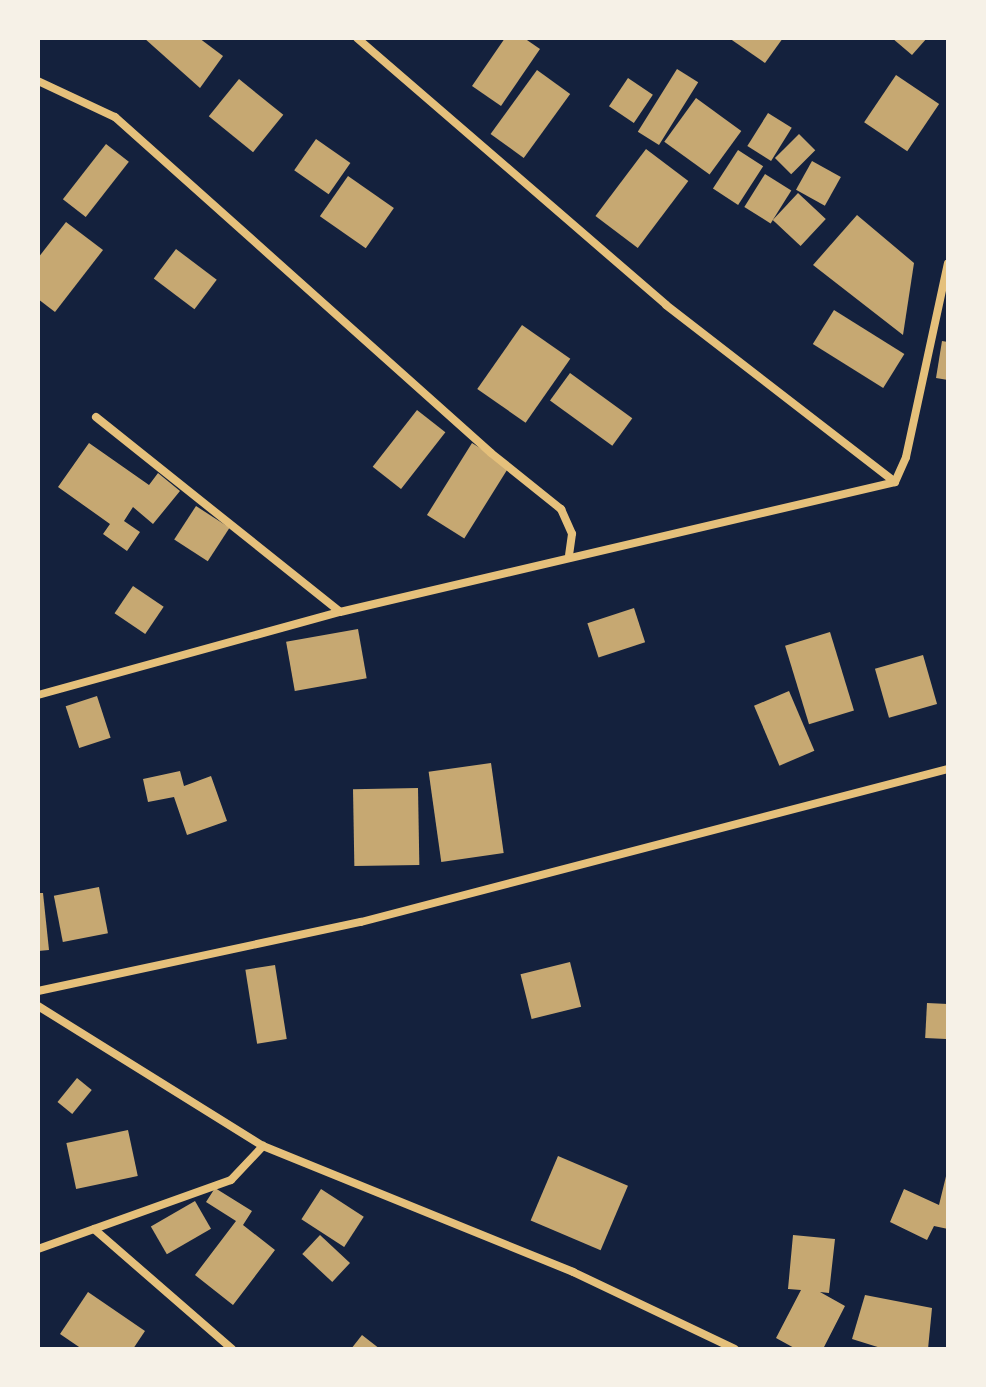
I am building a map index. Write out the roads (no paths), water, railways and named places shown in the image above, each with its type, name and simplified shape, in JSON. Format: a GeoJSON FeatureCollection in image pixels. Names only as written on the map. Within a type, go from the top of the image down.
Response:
{"type":"FeatureCollection","features":[{"type":"Feature","properties":{"kind":"street"},"geometry":{"type":"LineString","coordinates":[[357,38],[666,305],[895,482]]}},
{"type":"Feature","properties":{"kind":"street"},"geometry":{"type":"LineString","coordinates":[[38,81],[115,117],[480,443],[561,509],[572,534],[569,555]]}},
{"type":"Feature","properties":{"kind":"street"},"geometry":{"type":"LineString","coordinates":[[895,482],[906,457],[948,263]]}},
{"type":"Feature","properties":{"kind":"street"},"geometry":{"type":"LineString","coordinates":[[96,417],[340,612]]}},
{"type":"Feature","properties":{"kind":"street"},"geometry":{"type":"LineString","coordinates":[[38,695],[340,612],[569,555],[895,482]]}},
{"type":"Feature","properties":{"kind":"street"},"geometry":{"type":"LineString","coordinates":[[38,991],[361,922],[948,769]]}},
{"type":"Feature","properties":{"kind":"street"},"geometry":{"type":"LineString","coordinates":[[38,1006],[263,1146],[573,1272],[735,1349]]}},
{"type":"Feature","properties":{"kind":"street"},"geometry":{"type":"LineString","coordinates":[[38,1249],[231,1180],[263,1146]]}},
{"type":"Feature","properties":{"kind":"street"},"geometry":{"type":"LineString","coordinates":[[94,1229],[232,1349]]}}]}
